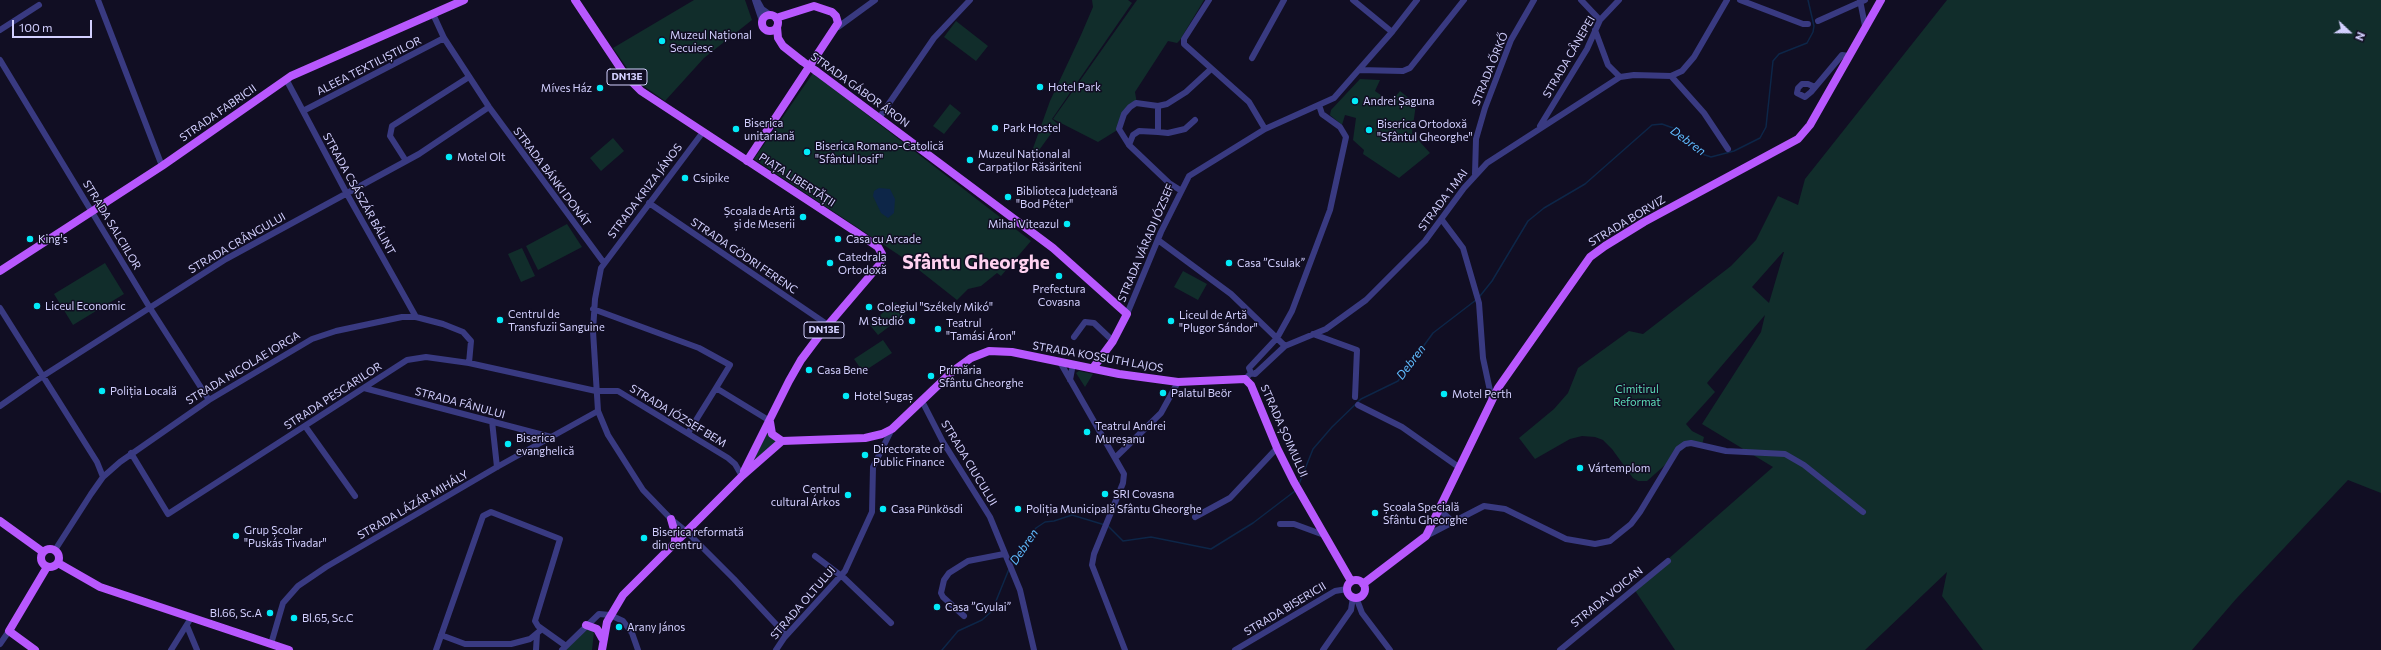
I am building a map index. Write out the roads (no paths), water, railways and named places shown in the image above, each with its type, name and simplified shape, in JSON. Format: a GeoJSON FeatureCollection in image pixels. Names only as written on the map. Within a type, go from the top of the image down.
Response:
{"type":"FeatureCollection","features":[{"type":"Feature","properties":{"kind":"main road","name":"STRADA FABRICII"},"geometry":{"type":"LineString","coordinates":[[0,271],[162,166],[286,79],[304,69],[464,0]]}},
{"type":"Feature","properties":{"kind":"main road","name":"DN13E"},"geometry":{"type":"LineString","coordinates":[[574,0],[632,83],[649,98],[703,132]]}},
{"type":"Feature","properties":{"kind":"main road","name":"STRADA BORVIZ"},"geometry":{"type":"LineString","coordinates":[[1426,536],[1440,510],[1492,400],[1509,371],[1590,258],[1605,246],[1644,222],[1798,139],[1810,125],[1881,0]]}},
{"type":"Feature","properties":{"kind":"main road"},"geometry":{"type":"LineString","coordinates":[[747,161],[838,27],[836,16],[826,9],[814,6],[798,10],[776,21],[768,30],[763,24],[765,17],[776,21]]}},
{"type":"Feature","properties":{"kind":"main road","name":"STRADA GÁBOR ÁRON"},"geometry":{"type":"LineString","coordinates":[[776,21],[778,38],[782,46],[1050,245],[1127,314]]}},
{"type":"Feature","properties":{"kind":"main road","name":"PIAȚA LIBERTĂȚII"},"geometry":{"type":"LineString","coordinates":[[703,132],[878,247],[883,257],[880,264],[828,325]]}},
{"type":"Feature","properties":{"kind":"main road","name":"STRADA VÁRADI JÓZSEF"},"geometry":{"type":"LineString","coordinates":[[1093,368],[1113,341],[1127,314]]}},
{"type":"Feature","properties":{"kind":"main road","name":"DN13E"},"geometry":{"type":"LineString","coordinates":[[742,476],[793,374],[828,325]]}},
{"type":"Feature","properties":{"kind":"main road","name":"STRADA KOSSUTH LAJOS"},"geometry":{"type":"LineString","coordinates":[[892,429],[953,371],[971,358],[989,351],[1012,352],[1093,368],[1178,382],[1248,376]]}},
{"type":"Feature","properties":{"kind":"main road","name":"STRADA ȘOIMULUI"},"geometry":{"type":"LineString","coordinates":[[1248,376],[1277,448],[1294,482],[1351,581]]}},
{"type":"Feature","properties":{"kind":"main road"},"geometry":{"type":"LineString","coordinates":[[770,421],[772,434],[782,441],[872,437],[892,429]]}},
{"type":"Feature","properties":{"kind":"main road","name":"DN13E"},"geometry":{"type":"LineString","coordinates":[[602,650],[602,638],[610,615],[623,595],[675,545],[742,476],[782,441]]}},
{"type":"Feature","properties":{"kind":"main road"},"geometry":{"type":"LineString","coordinates":[[670,519],[675,533],[675,545]]}},
{"type":"Feature","properties":{"kind":"main road"},"geometry":{"type":"LineString","coordinates":[[0,520],[43,552]]}},
{"type":"Feature","properties":{"kind":"main road"},"geometry":{"type":"LineString","coordinates":[[1363,584],[1426,536]]}},
{"type":"Feature","properties":{"kind":"main road"},"geometry":{"type":"LineString","coordinates":[[49,549],[55,550],[60,557],[58,563],[54,567],[47,567],[41,560],[43,552],[49,549]]}},
{"type":"Feature","properties":{"kind":"main road"},"geometry":{"type":"LineString","coordinates":[[58,563],[100,587],[189,622],[289,650]]}},
{"type":"Feature","properties":{"kind":"main road"},"geometry":{"type":"LineString","coordinates":[[35,650],[9,631],[47,567]]}},
{"type":"Feature","properties":{"kind":"main road"},"geometry":{"type":"LineString","coordinates":[[1356,580],[1363,584],[1364,592],[1354,597],[1347,589],[1351,581],[1356,580]]}},
{"type":"Feature","properties":{"kind":"main road"},"geometry":{"type":"LineString","coordinates":[[586,625],[597,628],[602,638]]}},
{"type":"Feature","properties":{"kind":"street"},"geometry":{"type":"LineString","coordinates":[[98,0],[162,166]]}},
{"type":"Feature","properties":{"kind":"street"},"geometry":{"type":"LineString","coordinates":[[756,0],[762,9],[776,21]]}},
{"type":"Feature","properties":{"kind":"street"},"geometry":{"type":"LineString","coordinates":[[756,0],[763,24]]}},
{"type":"Feature","properties":{"kind":"street"},"geometry":{"type":"LineString","coordinates":[[838,27],[875,0]]}},
{"type":"Feature","properties":{"kind":"street"},"geometry":{"type":"LineString","coordinates":[[878,118],[934,38],[970,0]]}},
{"type":"Feature","properties":{"kind":"street"},"geometry":{"type":"LineString","coordinates":[[1209,0],[1184,39],[1184,44],[1249,102],[1265,129]]}},
{"type":"Feature","properties":{"kind":"street"},"geometry":{"type":"LineString","coordinates":[[1252,58],[1284,0]]}},
{"type":"Feature","properties":{"kind":"street"},"geometry":{"type":"LineString","coordinates":[[1353,0],[1392,32]]}},
{"type":"Feature","properties":{"kind":"street","name":"STRADA VÁRADI JÓZSEF"},"geometry":{"type":"LineString","coordinates":[[1127,314],[1180,190],[1191,174],[1265,129],[1334,98],[1392,32],[1417,0]]}},
{"type":"Feature","properties":{"kind":"street"},"geometry":{"type":"LineString","coordinates":[[1359,70],[1396,71],[1410,68],[1464,0]]}},
{"type":"Feature","properties":{"kind":"street","name":"STRADA ŐRKŐ"},"geometry":{"type":"LineString","coordinates":[[1475,174],[1476,139],[1485,108],[1511,40],[1534,0]]}},
{"type":"Feature","properties":{"kind":"street"},"geometry":{"type":"LineString","coordinates":[[1581,0],[1600,20]]}},
{"type":"Feature","properties":{"kind":"street","name":"STRADA CÂNEPEI"},"geometry":{"type":"LineString","coordinates":[[1539,127],[1587,49],[1600,20],[1619,0]]}},
{"type":"Feature","properties":{"kind":"street"},"geometry":{"type":"LineString","coordinates":[[1727,0],[1689,64],[1682,71],[1671,76],[1704,113],[1728,149]]}},
{"type":"Feature","properties":{"kind":"street"},"geometry":{"type":"LineString","coordinates":[[1740,0],[1803,24],[1808,24]]}},
{"type":"Feature","properties":{"kind":"street"},"geometry":{"type":"LineString","coordinates":[[1818,21],[1862,1],[1866,26]]}},
{"type":"Feature","properties":{"kind":"street"},"geometry":{"type":"LineString","coordinates":[[0,30],[39,5]]}},
{"type":"Feature","properties":{"kind":"street","name":"STRADA BÁNKI DONÁT"},"geometry":{"type":"LineString","coordinates":[[433,14],[444,38],[489,107],[604,262]]}},
{"type":"Feature","properties":{"kind":"street"},"geometry":{"type":"LineString","coordinates":[[1595,30],[1608,65],[1620,77]]}},
{"type":"Feature","properties":{"kind":"street","name":"ALEEA TEXTILIȘTILOR"},"geometry":{"type":"LineString","coordinates":[[303,111],[444,38]]}},
{"type":"Feature","properties":{"kind":"street"},"geometry":{"type":"LineString","coordinates":[[1815,87],[1842,55],[1849,56]]}},
{"type":"Feature","properties":{"kind":"street","name":"STRADA SALCIILOR"},"geometry":{"type":"LineString","coordinates":[[0,60],[93,211],[150,308],[209,400]]}},
{"type":"Feature","properties":{"kind":"street"},"geometry":{"type":"LineString","coordinates":[[1180,190],[1169,183],[1130,145],[1119,128],[1124,114],[1136,103],[1158,106],[1176,99],[1211,69]]}},
{"type":"Feature","properties":{"kind":"street","name":"STRADA 1 MAI"},"geometry":{"type":"LineString","coordinates":[[1248,376],[1255,374],[1285,346],[1326,329],[1366,300],[1408,261],[1442,220],[1475,174],[1487,163],[1539,127],[1620,77],[1634,75],[1671,76]]}},
{"type":"Feature","properties":{"kind":"street"},"geometry":{"type":"LineString","coordinates":[[406,161],[390,136],[392,126],[469,77]]}},
{"type":"Feature","properties":{"kind":"street","name":"STRADA CSÁSZÁR BÁLINT"},"geometry":{"type":"LineString","coordinates":[[286,79],[347,194],[416,317]]}},
{"type":"Feature","properties":{"kind":"street"},"geometry":{"type":"LineString","coordinates":[[1158,106],[1158,132]]}},
{"type":"Feature","properties":{"kind":"street"},"geometry":{"type":"LineString","coordinates":[[1248,376],[1249,368],[1277,338],[1292,311],[1322,235],[1345,146],[1345,132],[1322,114],[1319,106]]}},
{"type":"Feature","properties":{"kind":"street","name":"STRADA CRÂNGULUI"},"geometry":{"type":"LineString","coordinates":[[0,406],[43,376],[226,259],[406,161],[489,107]]}},
{"type":"Feature","properties":{"kind":"street"},"geometry":{"type":"LineString","coordinates":[[1130,145],[1133,135],[1139,131],[1168,133],[1185,129],[1195,120]]}},
{"type":"Feature","properties":{"kind":"street","name":"STRADA KRIZA JÁNOS"},"geometry":{"type":"LineString","coordinates":[[604,262],[703,132]]}},
{"type":"Feature","properties":{"kind":"street","name":"STRADA GÖDRI FERENC"},"geometry":{"type":"LineString","coordinates":[[649,203],[828,325]]}},
{"type":"Feature","properties":{"kind":"street"},"geometry":{"type":"LineString","coordinates":[[1442,220],[1463,248],[1479,303],[1483,358],[1492,400]]}},
{"type":"Feature","properties":{"kind":"street"},"geometry":{"type":"LineString","coordinates":[[1158,240],[1231,294],[1285,346]]}},
{"type":"Feature","properties":{"kind":"street"},"geometry":{"type":"LineString","coordinates":[[604,262],[598,275],[594,309],[596,391],[598,411],[605,429],[635,479],[670,519],[687,532],[786,635]]}},
{"type":"Feature","properties":{"kind":"street"},"geometry":{"type":"LineString","coordinates":[[0,308],[98,462],[103,477]]}},
{"type":"Feature","properties":{"kind":"street"},"geometry":{"type":"LineString","coordinates":[[594,309],[699,348],[730,365],[688,433]]}},
{"type":"Feature","properties":{"kind":"street","name":"STRADA NICOLAE IORGA"},"geometry":{"type":"LineString","coordinates":[[55,550],[81,508],[103,477],[131,453],[209,400],[312,339],[336,330],[402,317],[416,317],[444,324],[464,332],[471,341],[469,363]]}},
{"type":"Feature","properties":{"kind":"street"},"geometry":{"type":"LineString","coordinates":[[1074,337],[1085,322],[1094,323],[1113,341]]}},
{"type":"Feature","properties":{"kind":"street"},"geometry":{"type":"LineString","coordinates":[[1313,334],[1357,350],[1356,397]]}},
{"type":"Feature","properties":{"kind":"street","name":"STRADA PESCARILOR"},"geometry":{"type":"LineString","coordinates":[[131,453],[168,514],[412,358],[426,357],[469,363],[596,391]]}},
{"type":"Feature","properties":{"kind":"street"},"geometry":{"type":"LineString","coordinates":[[1060,362],[1122,469],[1124,480],[1094,554],[1092,566],[1125,650]]}},
{"type":"Feature","properties":{"kind":"street"},"geometry":{"type":"LineString","coordinates":[[1070,380],[1073,364]]}},
{"type":"Feature","properties":{"kind":"street"},"geometry":{"type":"LineString","coordinates":[[1116,457],[1161,413],[1178,382]]}},
{"type":"Feature","properties":{"kind":"street","name":"STRADA FÂNULUI"},"geometry":{"type":"LineString","coordinates":[[364,388],[551,437]]}},
{"type":"Feature","properties":{"kind":"street"},"geometry":{"type":"LineString","coordinates":[[716,388],[770,421]]}},
{"type":"Feature","properties":{"kind":"street","name":"STRADA JÓZSEF BEM"},"geometry":{"type":"LineString","coordinates":[[596,391],[618,391],[733,461],[742,476]]}},
{"type":"Feature","properties":{"kind":"street","name":"STRADA CIUCULUI"},"geometry":{"type":"LineString","coordinates":[[922,401],[943,442],[984,504],[1023,600],[1034,650]]}},
{"type":"Feature","properties":{"kind":"street"},"geometry":{"type":"LineString","coordinates":[[1358,405],[1402,428],[1460,468]]}},
{"type":"Feature","properties":{"kind":"street","name":"STRADA LÁZÁR MIHÁLY"},"geometry":{"type":"LineString","coordinates":[[271,644],[283,603],[298,586],[326,567],[497,467],[598,411]]}},
{"type":"Feature","properties":{"kind":"street"},"geometry":{"type":"LineString","coordinates":[[492,421],[497,467]]}},
{"type":"Feature","properties":{"kind":"street"},"geometry":{"type":"LineString","coordinates":[[305,426],[355,496]]}},
{"type":"Feature","properties":{"kind":"street","name":"STRADA OLTULUI"},"geometry":{"type":"LineString","coordinates":[[776,650],[786,635],[841,576],[872,512],[872,473],[877,457],[892,429]]}},
{"type":"Feature","properties":{"kind":"street"},"geometry":{"type":"LineString","coordinates":[[1426,536],[1484,506],[1497,506],[1566,539],[1595,544],[1610,541],[1631,524],[1640,512],[1678,449],[1685,444],[1691,443],[1726,451],[1785,454],[1804,465],[1863,512]]}},
{"type":"Feature","properties":{"kind":"street"},"geometry":{"type":"LineString","coordinates":[[1195,517],[1230,498],[1277,448]]}},
{"type":"Feature","properties":{"kind":"street"},"geometry":{"type":"LineString","coordinates":[[98,462],[110,471]]}},
{"type":"Feature","properties":{"kind":"street"},"geometry":{"type":"LineString","coordinates":[[1440,510],[1453,522]]}},
{"type":"Feature","properties":{"kind":"street"},"geometry":{"type":"LineString","coordinates":[[436,650],[483,516],[491,512],[512,519],[560,540],[535,616],[536,623],[542,629],[564,648],[599,614],[610,615],[627,626],[632,633],[638,650]]}},
{"type":"Feature","properties":{"kind":"street"},"geometry":{"type":"LineString","coordinates":[[1280,524],[1294,524],[1324,535]]}},
{"type":"Feature","properties":{"kind":"street"},"geometry":{"type":"LineString","coordinates":[[964,616],[943,597],[941,593],[944,580],[949,573],[968,561],[1004,554]]}},
{"type":"Feature","properties":{"kind":"street"},"geometry":{"type":"LineString","coordinates":[[815,556],[841,576],[890,623]]}},
{"type":"Feature","properties":{"kind":"street","name":"STRADA VOICAN"},"geometry":{"type":"LineString","coordinates":[[1560,650],[1579,632],[1668,561]]}},
{"type":"Feature","properties":{"kind":"street","name":"STRADA BISERICII"},"geometry":{"type":"LineString","coordinates":[[1235,650],[1335,591],[1347,589]]}},
{"type":"Feature","properties":{"kind":"street"},"geometry":{"type":"LineString","coordinates":[[1323,650],[1351,610],[1354,597]]}},
{"type":"Feature","properties":{"kind":"street"},"geometry":{"type":"LineString","coordinates":[[1354,597],[1362,613],[1390,650]]}},
{"type":"Feature","properties":{"kind":"street"},"geometry":{"type":"LineString","coordinates":[[171,650],[189,622]]}},
{"type":"Feature","properties":{"kind":"street"},"geometry":{"type":"LineString","coordinates":[[189,622],[197,650]]}},
{"type":"Feature","properties":{"kind":"street"},"geometry":{"type":"LineString","coordinates":[[441,636],[465,644],[520,643],[537,634],[542,629]]}},
{"type":"Feature","properties":{"kind":"street"},"geometry":{"type":"LineString","coordinates":[[0,644],[9,631]]}},
{"type":"Feature","properties":{"kind":"street"},"geometry":{"type":"LineString","coordinates":[[536,650],[537,634]]}},
{"type":"Feature","properties":{"kind":"street"},"geometry":{"type":"LineString","coordinates":[[516,650],[520,643]]}},
{"type":"Feature","properties":{"kind":"water"},"geometry":{"type":"Polygon","coordinates":[[[879,188],[890,189],[895,199],[894,213],[888,218],[881,213],[873,196],[874,191],[879,188]]]}},
{"type":"Feature","properties":{"kind":"waterway","name":"Debren"},"geometry":{"type":"LineString","coordinates":[[1480,296],[1492,281],[1528,221],[1544,208],[1585,184],[1652,125],[1662,124],[1673,128],[1702,154],[1711,157],[1734,151],[1760,138],[1766,127],[1773,61],[1779,54],[1807,43],[1813,32],[1814,26],[1808,0]]}},
{"type":"Feature","properties":{"kind":"waterway","name":"Debren"},"geometry":{"type":"LineString","coordinates":[[1299,484],[1313,449],[1332,427],[1361,399],[1398,381],[1433,333],[1476,300]]}},
{"type":"Feature","properties":{"kind":"waterway","name":"Debren"},"geometry":{"type":"LineString","coordinates":[[1108,526],[1123,541],[1151,537],[1211,549],[1253,523],[1295,491]]}},
{"type":"Feature","properties":{"kind":"waterway","name":"Debren"},"geometry":{"type":"LineString","coordinates":[[1011,564],[1036,528],[1045,522],[1054,521],[1072,515],[1105,525]]}},
{"type":"Feature","properties":{"kind":"waterway","name":"Debren"},"geometry":{"type":"LineString","coordinates":[[942,650],[958,631],[982,620],[992,611],[1009,569]]}},
{"type":"Feature","properties":{"kind":"place","name":"Muzeul Național Secuiesc"},"geometry":{"type":"Point","coordinates":[662,41]}},
{"type":"Feature","properties":{"kind":"place","name":"Hotel Park"},"geometry":{"type":"Point","coordinates":[1040,87]}},
{"type":"Feature","properties":{"kind":"place","name":"Míves Ház"},"geometry":{"type":"Point","coordinates":[600,88]}},
{"type":"Feature","properties":{"kind":"place","name":"Andrei Șaguna"},"geometry":{"type":"Point","coordinates":[1355,101]}},
{"type":"Feature","properties":{"kind":"place","name":"Park Hostel"},"geometry":{"type":"Point","coordinates":[995,128]}},
{"type":"Feature","properties":{"kind":"place","name":"Biserica unitariană"},"geometry":{"type":"Point","coordinates":[736,129]}},
{"type":"Feature","properties":{"kind":"place","name":"Biserica Ortodoxă \"Sfântul Gheorghe\""},"geometry":{"type":"Point","coordinates":[1369,130]}},
{"type":"Feature","properties":{"kind":"place","name":"Biserica Romano-Catolică \"Sfântul Iosif\""},"geometry":{"type":"Point","coordinates":[807,152]}},
{"type":"Feature","properties":{"kind":"place","name":"Motel Olt"},"geometry":{"type":"Point","coordinates":[449,157]}},
{"type":"Feature","properties":{"kind":"place","name":"Muzeul Național al Carpaților Răsăriteni"},"geometry":{"type":"Point","coordinates":[970,160]}},
{"type":"Feature","properties":{"kind":"place","name":"Csipike"},"geometry":{"type":"Point","coordinates":[685,178]}},
{"type":"Feature","properties":{"kind":"place","name":"Biblioteca Județeană \"Bod Péter\""},"geometry":{"type":"Point","coordinates":[1008,197]}},
{"type":"Feature","properties":{"kind":"place","name":"Școala de Artă și de Meserii"},"geometry":{"type":"Point","coordinates":[803,217]}},
{"type":"Feature","properties":{"kind":"place","name":"Mihai Viteazul"},"geometry":{"type":"Point","coordinates":[1067,224]}},
{"type":"Feature","properties":{"kind":"place","name":"King's"},"geometry":{"type":"Point","coordinates":[30,239]}},
{"type":"Feature","properties":{"kind":"place","name":"Casa cu Arcade"},"geometry":{"type":"Point","coordinates":[838,239]}},
{"type":"Feature","properties":{"kind":"place","name":"Catedrala Ortodoxă"},"geometry":{"type":"Point","coordinates":[830,263]}},
{"type":"Feature","properties":{"kind":"place","name":"Casa ”Csulak”"},"geometry":{"type":"Point","coordinates":[1229,263]}},
{"type":"Feature","properties":{"kind":"place","name":"Prefectura Covasna"},"geometry":{"type":"Point","coordinates":[1059,276]}},
{"type":"Feature","properties":{"kind":"place","name":"Liceul Economic"},"geometry":{"type":"Point","coordinates":[37,306]}},
{"type":"Feature","properties":{"kind":"place","name":"Colegiul \"Székely Mikó\""},"geometry":{"type":"Point","coordinates":[869,307]}},
{"type":"Feature","properties":{"kind":"place","name":"Centrul de Transfuzii Sanguine"},"geometry":{"type":"Point","coordinates":[500,320]}},
{"type":"Feature","properties":{"kind":"place","name":"M Studió"},"geometry":{"type":"Point","coordinates":[912,321]}},
{"type":"Feature","properties":{"kind":"place","name":"Liceul de Artă \"Plugor Sándor\""},"geometry":{"type":"Point","coordinates":[1171,321]}},
{"type":"Feature","properties":{"kind":"place","name":"Teatrul \"Tamási Áron\""},"geometry":{"type":"Point","coordinates":[938,329]}},
{"type":"Feature","properties":{"kind":"place","name":"Casa Bene"},"geometry":{"type":"Point","coordinates":[809,370]}},
{"type":"Feature","properties":{"kind":"place","name":"Primăria Sfântu Gheorghe"},"geometry":{"type":"Point","coordinates":[931,376]}},
{"type":"Feature","properties":{"kind":"place","name":"Poliția Locală"},"geometry":{"type":"Point","coordinates":[102,391]}},
{"type":"Feature","properties":{"kind":"place","name":"Palatul Beör"},"geometry":{"type":"Point","coordinates":[1163,393]}},
{"type":"Feature","properties":{"kind":"place","name":"Motel Perth"},"geometry":{"type":"Point","coordinates":[1444,394]}},
{"type":"Feature","properties":{"kind":"place","name":"Hotel Șugaș"},"geometry":{"type":"Point","coordinates":[846,396]}},
{"type":"Feature","properties":{"kind":"place","name":"Teatrul Andrei Mureșanu"},"geometry":{"type":"Point","coordinates":[1087,432]}},
{"type":"Feature","properties":{"kind":"place","name":"Biserica evanghelică"},"geometry":{"type":"Point","coordinates":[508,444]}},
{"type":"Feature","properties":{"kind":"place","name":"Directorate of Public Finance"},"geometry":{"type":"Point","coordinates":[865,455]}},
{"type":"Feature","properties":{"kind":"place","name":"Vártemplom"},"geometry":{"type":"Point","coordinates":[1580,468]}},
{"type":"Feature","properties":{"kind":"place","name":"SRI Covasna"},"geometry":{"type":"Point","coordinates":[1105,494]}},
{"type":"Feature","properties":{"kind":"place","name":"Centrul cultural Árkos"},"geometry":{"type":"Point","coordinates":[848,495]}},
{"type":"Feature","properties":{"kind":"place","name":"Casa Pünkösdi"},"geometry":{"type":"Point","coordinates":[883,509]}},
{"type":"Feature","properties":{"kind":"place","name":"Poliția Municipală Sfântu Gheorghe"},"geometry":{"type":"Point","coordinates":[1018,509]}},
{"type":"Feature","properties":{"kind":"place","name":"Școala Specială Sfântu Gheorghe"},"geometry":{"type":"Point","coordinates":[1375,513]}},
{"type":"Feature","properties":{"kind":"place","name":"Grup Școlar \"Puskás Tivadar\""},"geometry":{"type":"Point","coordinates":[236,536]}},
{"type":"Feature","properties":{"kind":"place","name":"Biserica reformată din centru"},"geometry":{"type":"Point","coordinates":[644,538]}},
{"type":"Feature","properties":{"kind":"place","name":"Casa ”Gyulai”"},"geometry":{"type":"Point","coordinates":[937,607]}},
{"type":"Feature","properties":{"kind":"place","name":"Bl.66, Sc.A"},"geometry":{"type":"Point","coordinates":[270,613]}},
{"type":"Feature","properties":{"kind":"place","name":"Bl.65, Sc.C"},"geometry":{"type":"Point","coordinates":[294,618]}},
{"type":"Feature","properties":{"kind":"place","name":"Arany János"},"geometry":{"type":"Point","coordinates":[619,627]}},
{"type":"Feature","properties":{"kind":"district","name":"Sfântu Gheorghe"},"geometry":{"type":"Point","coordinates":[976,263]}},
{"type":"Feature","properties":{"kind":"park label","name":"Cimitirul Reformat"},"geometry":{"type":"Point","coordinates":[1637,395]}}]}
